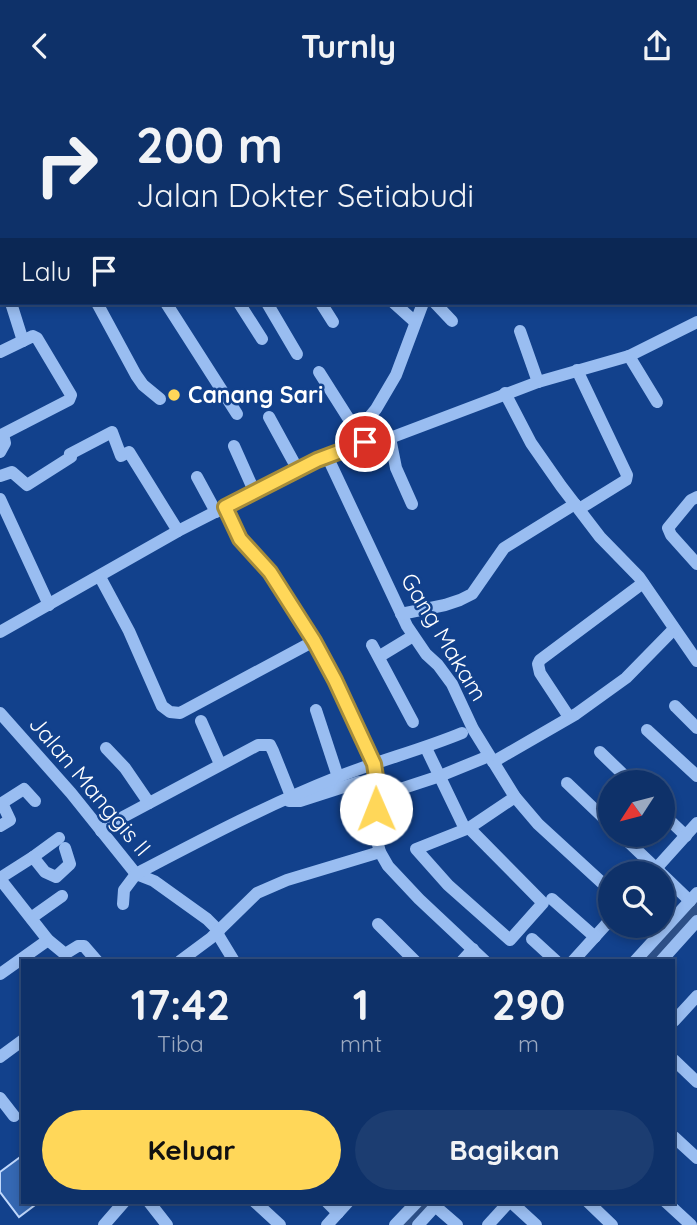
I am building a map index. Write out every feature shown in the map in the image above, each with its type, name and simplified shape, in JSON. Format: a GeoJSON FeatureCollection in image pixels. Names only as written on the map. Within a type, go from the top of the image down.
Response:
{"type":"FeatureCollection","features":[{"type":"Feature","properties":{"kind":"street"},"geometry":{"type":"LineString","coordinates":[[12,305],[23,341]]}},
{"type":"Feature","properties":{"kind":"street"},"geometry":{"type":"LineString","coordinates":[[98,305],[136,375],[143,385],[160,399]]}},
{"type":"Feature","properties":{"kind":"street"},"geometry":{"type":"LineString","coordinates":[[167,305],[237,414]]}},
{"type":"Feature","properties":{"kind":"street"},"geometry":{"type":"LineString","coordinates":[[245,305],[262,339]]}},
{"type":"Feature","properties":{"kind":"street"},"geometry":{"type":"LineString","coordinates":[[268,305],[297,354]]}},
{"type":"Feature","properties":{"kind":"street"},"geometry":{"type":"LineString","coordinates":[[322,305],[333,323]]}},
{"type":"Feature","properties":{"kind":"street"},"geometry":{"type":"LineString","coordinates":[[396,305],[414,321]]}},
{"type":"Feature","properties":{"kind":"street"},"geometry":{"type":"LineString","coordinates":[[0,632],[178,531],[327,456],[357,438],[396,375],[422,305]]}},
{"type":"Feature","properties":{"kind":"street"},"geometry":{"type":"LineString","coordinates":[[437,305],[452,321]]}},
{"type":"Feature","properties":{"kind":"street"},"geometry":{"type":"LineString","coordinates":[[357,438],[390,438],[505,393],[629,356],[697,322]]}},
{"type":"Feature","properties":{"kind":"street"},"geometry":{"type":"LineString","coordinates":[[520,331],[538,382]]}},
{"type":"Feature","properties":{"kind":"street"},"geometry":{"type":"LineString","coordinates":[[0,352],[33,336],[40,341],[71,397],[3,434],[5,443],[0,452]]}},
{"type":"Feature","properties":{"kind":"street"},"geometry":{"type":"LineString","coordinates":[[629,356],[657,402]]}},
{"type":"Feature","properties":{"kind":"street"},"geometry":{"type":"LineString","coordinates":[[401,614],[444,605],[472,593],[504,548],[626,480],[627,475],[577,370]]}},
{"type":"Feature","properties":{"kind":"street"},"geometry":{"type":"LineString","coordinates":[[319,372],[357,438]]}},
{"type":"Feature","properties":{"kind":"street"},"geometry":{"type":"LineString","coordinates":[[505,393],[531,443],[607,545],[643,583],[697,661]]}},
{"type":"Feature","properties":{"kind":"street"},"geometry":{"type":"LineString","coordinates":[[269,417],[298,470]]}},
{"type":"Feature","properties":{"kind":"street"},"geometry":{"type":"LineString","coordinates":[[0,476],[12,472],[27,485],[71,457],[70,454],[112,432],[121,456],[129,452],[178,531]]}},
{"type":"Feature","properties":{"kind":"street"},"geometry":{"type":"LineString","coordinates":[[390,438],[396,468],[412,504]]}},
{"type":"Feature","properties":{"kind":"street"},"geometry":{"type":"LineString","coordinates":[[234,446],[255,493]]}},
{"type":"Feature","properties":{"kind":"street","name":"Gang Makam"},"geometry":{"type":"LineString","coordinates":[[327,456],[413,636],[452,684],[473,729],[515,797],[538,824],[598,879]]}},
{"type":"Feature","properties":{"kind":"street"},"geometry":{"type":"LineString","coordinates":[[197,477],[240,539],[270,572],[314,641],[374,764],[379,796],[375,833],[380,852],[388,866],[399,880],[483,959]]}},
{"type":"Feature","properties":{"kind":"street"},"geometry":{"type":"LineString","coordinates":[[697,497],[691,500],[669,525],[671,535],[697,564]]}},
{"type":"Feature","properties":{"kind":"street"},"geometry":{"type":"LineString","coordinates":[[0,499],[50,605]]}},
{"type":"Feature","properties":{"kind":"street"},"geometry":{"type":"LineString","coordinates":[[100,577],[139,652],[162,706],[170,712],[180,713],[314,641]]}},
{"type":"Feature","properties":{"kind":"street"},"geometry":{"type":"LineString","coordinates":[[569,717],[540,673],[540,660],[643,583]]}},
{"type":"Feature","properties":{"kind":"street"},"geometry":{"type":"LineString","coordinates":[[379,796],[491,759],[569,717],[626,678],[674,629]]}},
{"type":"Feature","properties":{"kind":"street"},"geometry":{"type":"LineString","coordinates":[[413,636],[376,650],[413,722]]}},
{"type":"Feature","properties":{"kind":"street"},"geometry":{"type":"LineString","coordinates":[[674,706],[697,728]]}},
{"type":"Feature","properties":{"kind":"street"},"geometry":{"type":"LineString","coordinates":[[316,710],[338,777]]}},
{"type":"Feature","properties":{"kind":"street","name":"Jalan Manggis II"},"geometry":{"type":"LineString","coordinates":[[0,713],[54,773],[136,874],[154,881],[207,919],[218,932],[233,959]]}},
{"type":"Feature","properties":{"kind":"street"},"geometry":{"type":"LineString","coordinates":[[201,721],[220,764]]}},
{"type":"Feature","properties":{"kind":"street"},"geometry":{"type":"LineString","coordinates":[[648,730],[697,776]]}},
{"type":"Feature","properties":{"kind":"street"},"geometry":{"type":"LineString","coordinates":[[123,904],[124,890],[136,874],[286,798],[462,733]]}},
{"type":"Feature","properties":{"kind":"street"},"geometry":{"type":"LineString","coordinates":[[101,831],[258,745],[270,745],[282,769],[286,798]]}},
{"type":"Feature","properties":{"kind":"street"},"geometry":{"type":"LineString","coordinates":[[106,748],[125,768],[149,803]]}},
{"type":"Feature","properties":{"kind":"street"},"geometry":{"type":"LineString","coordinates":[[426,748],[467,828],[544,903],[510,940],[448,885],[416,849],[467,828],[515,797]]}},
{"type":"Feature","properties":{"kind":"street"},"geometry":{"type":"LineString","coordinates":[[600,752],[619,770]]}},
{"type":"Feature","properties":{"kind":"street"},"geometry":{"type":"LineString","coordinates":[[286,798],[300,801],[359,782]]}},
{"type":"Feature","properties":{"kind":"street"},"geometry":{"type":"LineString","coordinates":[[567,783],[598,813]]}},
{"type":"Feature","properties":{"kind":"street"},"geometry":{"type":"LineString","coordinates":[[0,826],[10,820],[2,803],[24,789],[35,801]]}},
{"type":"Feature","properties":{"kind":"street"},"geometry":{"type":"LineString","coordinates":[[667,861],[697,824]]}},
{"type":"Feature","properties":{"kind":"street"},"geometry":{"type":"LineString","coordinates":[[676,826],[686,836]]}},
{"type":"Feature","properties":{"kind":"street"},"geometry":{"type":"LineString","coordinates":[[33,857],[45,872],[56,877],[69,864],[62,843],[33,857],[0,878],[48,940],[66,954],[78,946],[84,946],[95,959]]}},
{"type":"Feature","properties":{"kind":"street"},"geometry":{"type":"LineString","coordinates":[[633,847],[646,861]]}},
{"type":"Feature","properties":{"kind":"street"},"geometry":{"type":"LineString","coordinates":[[183,959],[218,932],[257,893],[287,880],[380,852]]}},
{"type":"Feature","properties":{"kind":"street"},"geometry":{"type":"LineString","coordinates":[[637,959],[694,897],[675,884]]}},
{"type":"Feature","properties":{"kind":"street"},"geometry":{"type":"LineString","coordinates":[[31,918],[62,896]]}},
{"type":"Feature","properties":{"kind":"street"},"geometry":{"type":"LineString","coordinates":[[0,907],[13,898]]}},
{"type":"Feature","properties":{"kind":"street"},"geometry":{"type":"LineString","coordinates":[[552,899],[595,937]]}},
{"type":"Feature","properties":{"kind":"street"},"geometry":{"type":"LineString","coordinates":[[663,959],[697,921]]}},
{"type":"Feature","properties":{"kind":"street"},"geometry":{"type":"LineString","coordinates":[[378,924],[413,959]]}},
{"type":"Feature","properties":{"kind":"street"},"geometry":{"type":"LineString","coordinates":[[575,959],[598,934]]}},
{"type":"Feature","properties":{"kind":"street"},"geometry":{"type":"LineString","coordinates":[[532,939],[554,959]]}},
{"type":"Feature","properties":{"kind":"street"},"geometry":{"type":"LineString","coordinates":[[21,959],[48,940]]}},
{"type":"Feature","properties":{"kind":"street"},"geometry":{"type":"LineString","coordinates":[[463,959],[473,949]]}},
{"type":"Feature","properties":{"kind":"street"},"geometry":{"type":"LineString","coordinates":[[0,974],[21,959]]}},
{"type":"Feature","properties":{"kind":"street"},"geometry":{"type":"LineString","coordinates":[[675,1020],[695,1004]]}},
{"type":"Feature","properties":{"kind":"street"},"geometry":{"type":"LineString","coordinates":[[0,1057],[21,1041]]}},
{"type":"Feature","properties":{"kind":"street"},"geometry":{"type":"LineString","coordinates":[[675,1062],[697,1082]]}},
{"type":"Feature","properties":{"kind":"street"},"geometry":{"type":"LineString","coordinates":[[0,1098],[14,1116]]}},
{"type":"Feature","properties":{"kind":"street"},"geometry":{"type":"LineString","coordinates":[[675,1138],[697,1159]]}},
{"type":"Feature","properties":{"kind":"street"},"geometry":{"type":"LineString","coordinates":[[104,1225],[122,1204]]}},
{"type":"Feature","properties":{"kind":"street"},"geometry":{"type":"LineString","coordinates":[[151,1204],[167,1225]]}},
{"type":"Feature","properties":{"kind":"street"},"geometry":{"type":"LineString","coordinates":[[257,1204],[280,1225]]}},
{"type":"Feature","properties":{"kind":"street"},"geometry":{"type":"LineString","coordinates":[[329,1204],[338,1213]]}},
{"type":"Feature","properties":{"kind":"street"},"geometry":{"type":"LineString","coordinates":[[327,1225],[346,1204]]}},
{"type":"Feature","properties":{"kind":"street"},"geometry":{"type":"LineString","coordinates":[[395,1225],[415,1204]]}},
{"type":"Feature","properties":{"kind":"street"},"geometry":{"type":"LineString","coordinates":[[418,1225],[437,1204],[457,1225]]}},
{"type":"Feature","properties":{"kind":"street"},"geometry":{"type":"LineString","coordinates":[[488,1225],[508,1204]]}},
{"type":"Feature","properties":{"kind":"street"},"geometry":{"type":"LineString","coordinates":[[512,1204],[536,1225]]}},
{"type":"Feature","properties":{"kind":"street"},"geometry":{"type":"LineString","coordinates":[[590,1204],[612,1225]]}},
{"type":"Feature","properties":{"kind":"street"},"geometry":{"type":"LineString","coordinates":[[668,1204],[691,1225]]}},
{"type":"Feature","properties":{"kind":"building"},"geometry":{"type":"Polygon","coordinates":[[[21,1156],[21,1204],[36,1204],[19,1217],[0,1192],[0,1172],[21,1156]]]}},
{"type":"Feature","properties":{"kind":"waterway"},"geometry":{"type":"LineString","coordinates":[[653,959],[697,909]]}},
{"type":"Feature","properties":{"kind":"waterway"},"geometry":{"type":"LineString","coordinates":[[409,1225],[428,1204]]}},
{"type":"Feature","properties":{"kind":"place","name":"Canang Sari"},"geometry":{"type":"Point","coordinates":[174,395]}},
{"type":"Feature","properties":{"kind":"route"},"geometry":{"type":"LineString","coordinates":[[365,442],[317,460],[225,507],[240,539],[270,572],[314,641],[335,680],[374,764],[379,796],[376,809]]}}]}
